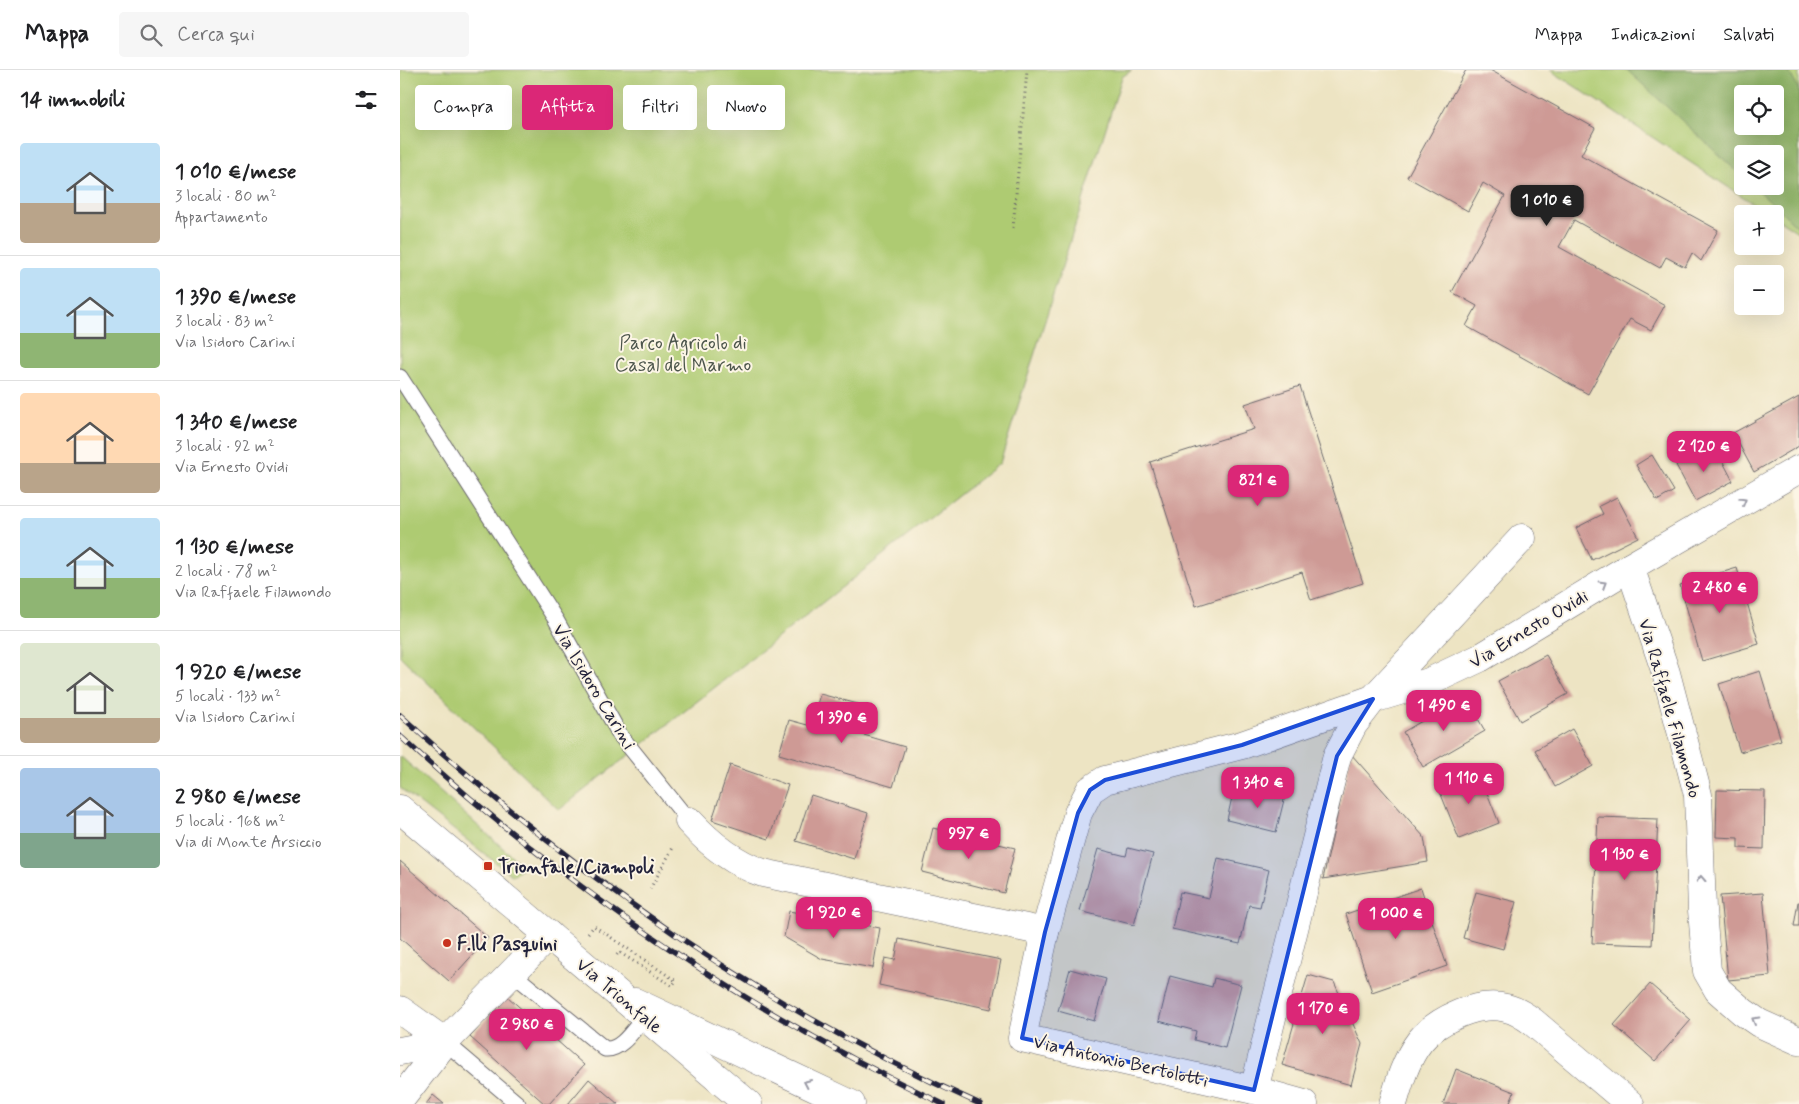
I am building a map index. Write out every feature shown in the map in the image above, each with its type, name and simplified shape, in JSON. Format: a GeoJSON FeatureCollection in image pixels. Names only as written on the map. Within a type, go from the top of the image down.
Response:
{"type":"FeatureCollection","features":[{"type":"Feature","properties":{"kind":"street","name":"Via Ernesto Ovidi"},"geometry":{"type":"LineString","coordinates":[[1095,784],[1242,745],[1373,699],[1429,682],[1456,670],[1504,644],[1630,567],[1799,469]]}},
{"type":"Feature","properties":{"kind":"street"},"geometry":{"type":"LineString","coordinates":[[1254,1090],[1337,756],[1353,725],[1373,699],[1522,538]]}},
{"type":"Feature","properties":{"kind":"street","name":"Via Raffaele Filamondo"},"geometry":{"type":"LineString","coordinates":[[1630,567],[1666,674],[1698,795],[1705,966],[1718,990],[1734,1006],[1759,1023],[1799,1041]]}},
{"type":"Feature","properties":{"kind":"street","name":"Via Antonio Bertolotti"},"geometry":{"type":"LineString","coordinates":[[1095,784],[1085,797],[1078,814],[1045,932],[1022,1038],[1254,1090],[1304,1104]]}},
{"type":"Feature","properties":{"kind":"street","name":"Via Trionfale"},"geometry":{"type":"LineString","coordinates":[[400,809],[646,1015],[742,1102]]}},
{"type":"Feature","properties":{"kind":"street","name":"Via Isidoro Carini"},"geometry":{"type":"LineString","coordinates":[[688,821],[704,838],[731,858],[763,873],[1045,932]]}},
{"type":"Feature","properties":{"kind":"street"},"geometry":{"type":"LineString","coordinates":[[400,1100],[445,1042],[549,935]]}},
{"type":"Feature","properties":{"kind":"street"},"geometry":{"type":"LineString","coordinates":[[621,994],[691,1030],[851,1104]]}},
{"type":"Feature","properties":{"kind":"street"},"geometry":{"type":"LineString","coordinates":[[1393,1104],[1412,1054],[1426,1034],[1445,1020],[1496,1007],[1516,1011],[1533,1022],[1630,1104]]}},
{"type":"Feature","properties":{"kind":"street"},"geometry":{"type":"LineString","coordinates":[[400,1010],[445,1042]]}},
{"type":"Feature","properties":{"kind":"street"},"geometry":{"type":"LineString","coordinates":[[400,1051],[445,1042]]}},
{"type":"Feature","properties":{"kind":"lane","name":"Via Isidoro Carini"},"geometry":{"type":"LineString","coordinates":[[400,377],[556,620],[620,735],[688,821]]}},
{"type":"Feature","properties":{"kind":"lane"},"geometry":{"type":"LineString","coordinates":[[512,973],[605,1049],[612,1050],[619,1046],[646,1015]]}},
{"type":"Feature","properties":{"kind":"lane"},"geometry":{"type":"LineString","coordinates":[[445,1042],[518,1104]]}},
{"type":"Feature","properties":{"kind":"path"},"geometry":{"type":"LineString","coordinates":[[1013,228],[1027,70]]}},
{"type":"Feature","properties":{"kind":"path"},"geometry":{"type":"LineString","coordinates":[[650,889],[688,821]]}},
{"type":"Feature","properties":{"kind":"path"},"geometry":{"type":"LineString","coordinates":[[594,926],[676,981],[672,986],[619,952],[599,976]]}},
{"type":"Feature","properties":{"kind":"highlighted area"},"geometry":{"type":"Polygon","coordinates":[[[1373,699],[1337,756],[1254,1090],[1022,1038],[1045,932],[1078,813],[1090,790],[1105,780],[1242,745],[1373,699]]]}},
{"type":"Feature","properties":{"kind":"green space","name":"Parco Agricolo di Casal del Marmo"},"geometry":{"type":"Polygon","coordinates":[[[400,70],[1132,70],[1122,77],[1000,463],[559,810],[400,656],[400,70]]]}},
{"type":"Feature","properties":{"kind":"green space"},"geometry":{"type":"Polygon","coordinates":[[[1550,70],[1799,70],[1799,233],[1784,223],[1784,205],[1755,205],[1740,195],[1784,195],[1784,145],[1734,145],[1734,191],[1550,70]]]}},
{"type":"Feature","properties":{"kind":"green space"},"geometry":{"type":"Polygon","coordinates":[[[1627,70],[1788,70],[1799,90],[1799,228],[1784,214],[1784,205],[1774,205],[1764,195],[1784,195],[1784,145],[1734,145],[1734,169],[1627,70]]]}},
{"type":"Feature","properties":{"kind":"green space"},"geometry":{"type":"Polygon","coordinates":[[[400,756],[524,867],[513,876],[400,788],[400,756]]]}},
{"type":"Feature","properties":{"kind":"building"},"geometry":{"type":"Polygon","coordinates":[[[1466,70],[1490,70],[1595,128],[1581,155],[1718,230],[1701,261],[1692,253],[1685,267],[1666,257],[1660,268],[1574,220],[1559,247],[1665,305],[1651,330],[1630,319],[1588,394],[1466,326],[1477,306],[1452,292],[1505,196],[1483,183],[1468,211],[1407,177],[1466,70]]]}},
{"type":"Feature","properties":{"kind":"building"},"geometry":{"type":"Polygon","coordinates":[[[1300,386],[1363,583],[1311,600],[1302,572],[1196,606],[1150,462],[1254,429],[1245,404],[1300,386]]]}},
{"type":"Feature","properties":{"kind":"building"},"geometry":{"type":"Polygon","coordinates":[[[1799,397],[1799,446],[1754,472],[1733,433],[1799,397]]]}},
{"type":"Feature","properties":{"kind":"building"},"geometry":{"type":"Polygon","coordinates":[[[1714,445],[1733,481],[1695,501],[1676,465],[1714,445]]]}},
{"type":"Feature","properties":{"kind":"building"},"geometry":{"type":"Polygon","coordinates":[[[1652,455],[1674,491],[1657,501],[1636,465],[1652,455]]]}},
{"type":"Feature","properties":{"kind":"building"},"geometry":{"type":"Polygon","coordinates":[[[1617,497],[1638,537],[1592,560],[1576,528],[1603,514],[1599,506],[1617,497]]]}},
{"type":"Feature","properties":{"kind":"building"},"geometry":{"type":"Polygon","coordinates":[[[1737,568],[1759,644],[1702,661],[1680,585],[1737,568]]]}},
{"type":"Feature","properties":{"kind":"building"},"geometry":{"type":"Polygon","coordinates":[[[1546,655],[1568,694],[1520,721],[1498,681],[1546,655]]]}},
{"type":"Feature","properties":{"kind":"building"},"geometry":{"type":"Polygon","coordinates":[[[1760,671],[1781,740],[1740,752],[1719,684],[1760,671]]]}},
{"type":"Feature","properties":{"kind":"building"},"geometry":{"type":"Polygon","coordinates":[[[820,694],[858,704],[850,731],[905,747],[893,787],[779,754],[789,720],[811,726],[820,694]]]}},
{"type":"Feature","properties":{"kind":"building"},"geometry":{"type":"Polygon","coordinates":[[[1465,696],[1485,731],[1423,767],[1403,732],[1465,696]]]}},
{"type":"Feature","properties":{"kind":"building"},"geometry":{"type":"Polygon","coordinates":[[[1572,729],[1593,766],[1555,787],[1535,750],[1572,729]]]}},
{"type":"Feature","properties":{"kind":"building"},"geometry":{"type":"Polygon","coordinates":[[[1351,754],[1424,837],[1428,862],[1323,879],[1351,754]]]}},
{"type":"Feature","properties":{"kind":"building"},"geometry":{"type":"Polygon","coordinates":[[[730,765],[788,785],[769,839],[712,820],[730,765]]]}},
{"type":"Feature","properties":{"kind":"building"},"geometry":{"type":"Polygon","coordinates":[[[1478,770],[1499,823],[1459,839],[1438,787],[1478,770]]]}},
{"type":"Feature","properties":{"kind":"building"},"geometry":{"type":"Polygon","coordinates":[[[1264,787],[1286,792],[1276,832],[1227,820],[1232,797],[1263,792],[1264,787]]]}},
{"type":"Feature","properties":{"kind":"building"},"geometry":{"type":"Polygon","coordinates":[[[1717,790],[1765,791],[1764,849],[1738,848],[1738,838],[1716,837],[1717,790]]]}},
{"type":"Feature","properties":{"kind":"building"},"geometry":{"type":"Polygon","coordinates":[[[811,795],[868,813],[854,859],[796,841],[811,795]]]}},
{"type":"Feature","properties":{"kind":"building"},"geometry":{"type":"Polygon","coordinates":[[[1598,817],[1658,819],[1652,945],[1592,943],[1598,817]]]}},
{"type":"Feature","properties":{"kind":"building"},"geometry":{"type":"Polygon","coordinates":[[[933,828],[1015,848],[1004,893],[922,872],[933,828]]]}},
{"type":"Feature","properties":{"kind":"building"},"geometry":{"type":"Polygon","coordinates":[[[1128,848],[1153,854],[1134,925],[1080,911],[1098,849],[1126,856],[1128,848]]]}},
{"type":"Feature","properties":{"kind":"building"},"geometry":{"type":"Polygon","coordinates":[[[1218,858],[1269,870],[1260,907],[1249,905],[1240,944],[1172,929],[1180,892],[1209,898],[1218,858]]]}},
{"type":"Feature","properties":{"kind":"building"},"geometry":{"type":"Polygon","coordinates":[[[400,861],[488,938],[449,981],[400,938],[400,861]]]}},
{"type":"Feature","properties":{"kind":"building"},"geometry":{"type":"Polygon","coordinates":[[[1421,888],[1447,966],[1372,992],[1346,914],[1421,888]]]}},
{"type":"Feature","properties":{"kind":"building"},"geometry":{"type":"Polygon","coordinates":[[[1476,892],[1516,902],[1503,949],[1463,938],[1476,892]]]}},
{"type":"Feature","properties":{"kind":"building"},"geometry":{"type":"Polygon","coordinates":[[[1763,893],[1770,976],[1728,980],[1720,896],[1763,893]]]}},
{"type":"Feature","properties":{"kind":"building"},"geometry":{"type":"Polygon","coordinates":[[[1798,902],[1799,926],[1794,926],[1798,902]]]}},
{"type":"Feature","properties":{"kind":"building"},"geometry":{"type":"Polygon","coordinates":[[[789,911],[880,928],[873,968],[822,959],[784,937],[789,911]]]}},
{"type":"Feature","properties":{"kind":"building"},"geometry":{"type":"Polygon","coordinates":[[[899,939],[1001,960],[991,1009],[879,985],[885,958],[895,960],[899,939]]]}},
{"type":"Feature","properties":{"kind":"building"},"geometry":{"type":"Polygon","coordinates":[[[1070,969],[1106,979],[1094,1021],[1058,1011],[1070,969]]]}},
{"type":"Feature","properties":{"kind":"building"},"geometry":{"type":"Polygon","coordinates":[[[1308,975],[1334,982],[1362,1044],[1351,1085],[1282,1065],[1308,975]]]}},
{"type":"Feature","properties":{"kind":"building"},"geometry":{"type":"Polygon","coordinates":[[[1170,976],[1212,987],[1214,978],[1241,985],[1225,1048],[1194,1040],[1196,1031],[1159,1021],[1170,976]]]}},
{"type":"Feature","properties":{"kind":"building"},"geometry":{"type":"Polygon","coordinates":[[[1650,984],[1691,1020],[1655,1061],[1614,1025],[1650,984]]]}},
{"type":"Feature","properties":{"kind":"building"},"geometry":{"type":"Polygon","coordinates":[[[507,996],[584,1065],[549,1104],[545,1104],[470,1037],[507,996]]]}},
{"type":"Feature","properties":{"kind":"building"},"geometry":{"type":"Polygon","coordinates":[[[1456,1069],[1514,1092],[1509,1104],[1443,1104],[1456,1069]]]}},
{"type":"Feature","properties":{"kind":"building"},"geometry":{"type":"Polygon","coordinates":[[[589,1079],[618,1104],[568,1104],[589,1079]]]}},
{"type":"Feature","properties":{"kind":"building"},"geometry":{"type":"Polygon","coordinates":[[[433,1095],[444,1104],[426,1104],[433,1095]]]}},
{"type":"Feature","properties":{"kind":"railway"},"geometry":{"type":"LineString","coordinates":[[400,715],[534,830],[674,934],[746,981],[821,1025],[899,1066],[980,1104]]}},
{"type":"Feature","properties":{"kind":"railway"},"geometry":{"type":"LineString","coordinates":[[400,736],[525,843],[658,941],[797,1028],[943,1104]]}},
{"type":"Feature","properties":{"kind":"place","name":"Trionfale/Ciampoli"},"geometry":{"type":"Point","coordinates":[488,866]}},
{"type":"Feature","properties":{"kind":"place","name":"F.lli Pasquini"},"geometry":{"type":"Point","coordinates":[447,943]}}]}
